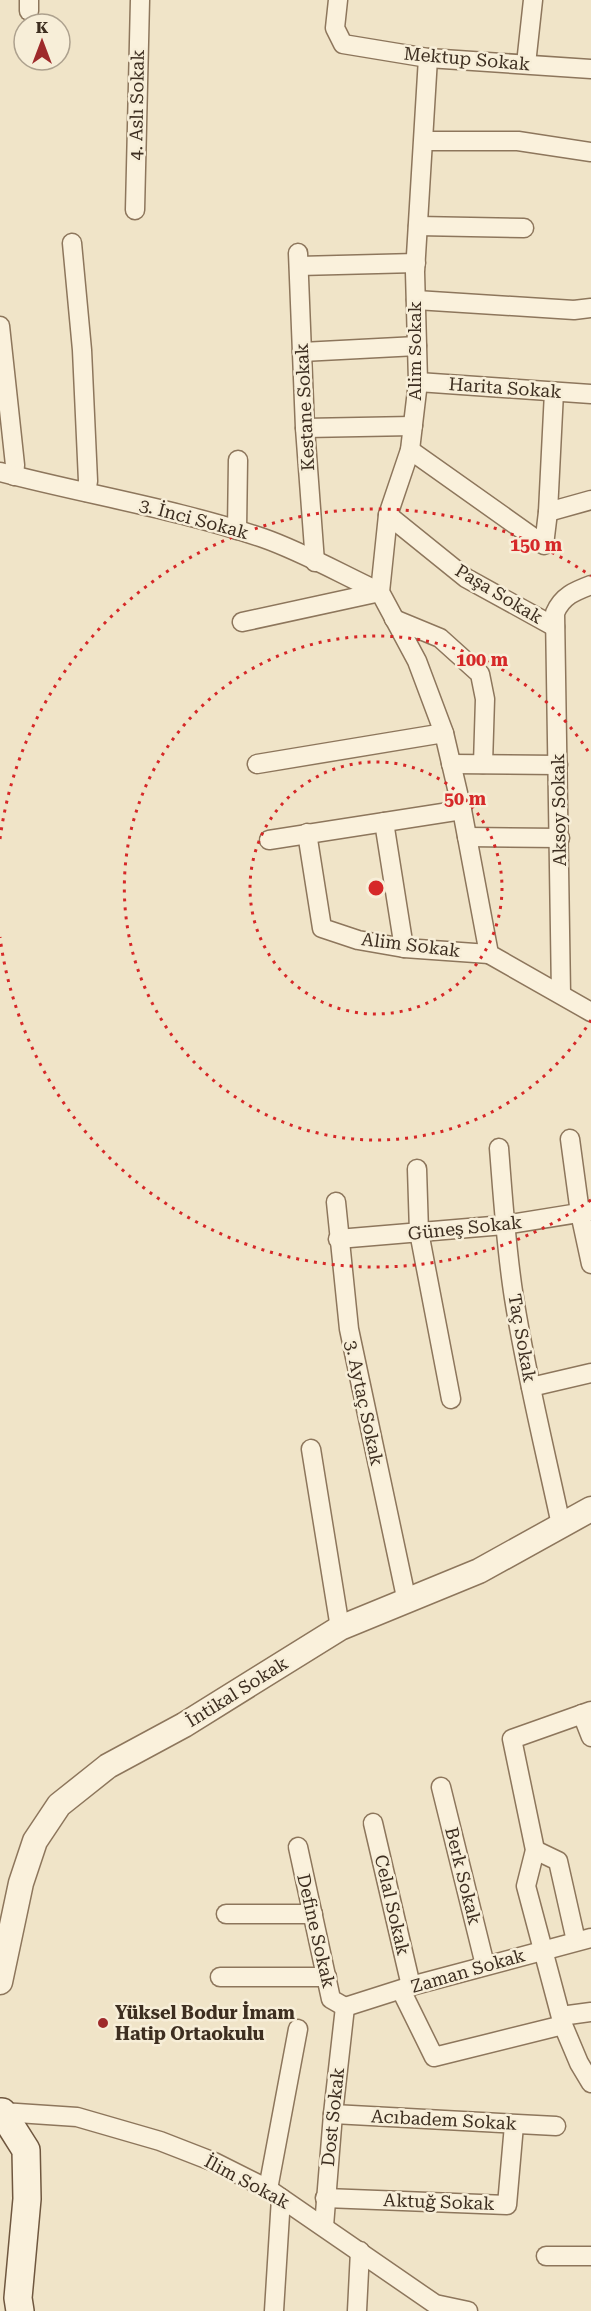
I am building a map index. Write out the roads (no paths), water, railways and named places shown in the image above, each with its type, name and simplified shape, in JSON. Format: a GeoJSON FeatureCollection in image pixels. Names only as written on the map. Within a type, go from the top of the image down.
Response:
{"type":"FeatureCollection","features":[{"type":"Feature","properties":{"kind":"main road"},"geometry":{"type":"LineString","coordinates":[[1,2112],[26,2150],[27,2199],[18,2298],[20,2311]]}},
{"type":"Feature","properties":{"kind":"street","name":"4. Aslı Sokak"},"geometry":{"type":"LineString","coordinates":[[135,210],[140,0]]}},
{"type":"Feature","properties":{"kind":"street","name":"Mektup Sokak"},"geometry":{"type":"LineString","coordinates":[[338,0],[335,28],[343,44],[428,58],[591,69]]}},
{"type":"Feature","properties":{"kind":"street"},"geometry":{"type":"LineString","coordinates":[[526,64],[533,0]]}},
{"type":"Feature","properties":{"kind":"street","name":"Alim Sokak"},"geometry":{"type":"LineString","coordinates":[[428,58],[416,263],[418,382],[410,450],[388,515],[380,592],[417,661],[444,733],[462,810],[489,954]]}},
{"type":"Feature","properties":{"kind":"street"},"geometry":{"type":"LineString","coordinates":[[424,141],[518,141],[591,152]]}},
{"type":"Feature","properties":{"kind":"street"},"geometry":{"type":"LineString","coordinates":[[418,226],[524,228]]}},
{"type":"Feature","properties":{"kind":"street"},"geometry":{"type":"LineString","coordinates":[[72,243],[82,350],[88,481],[86,492]]}},
{"type":"Feature","properties":{"kind":"street","name":"Kestane Sokak"},"geometry":{"type":"LineString","coordinates":[[315,562],[305,428],[298,260],[416,263]]}},
{"type":"Feature","properties":{"kind":"street"},"geometry":{"type":"LineString","coordinates":[[416,300],[574,310],[591,308]]}},
{"type":"Feature","properties":{"kind":"street"},"geometry":{"type":"LineString","coordinates":[[0,326],[15,465],[7,474]]}},
{"type":"Feature","properties":{"kind":"street"},"geometry":{"type":"LineString","coordinates":[[302,352],[417,346]]}},
{"type":"Feature","properties":{"kind":"street","name":"Harita Sokak"},"geometry":{"type":"LineString","coordinates":[[418,382],[591,394]]}},
{"type":"Feature","properties":{"kind":"street"},"geometry":{"type":"LineString","coordinates":[[410,450],[544,545],[548,512],[554,392]]}},
{"type":"Feature","properties":{"kind":"street"},"geometry":{"type":"LineString","coordinates":[[305,428],[413,426]]}},
{"type":"Feature","properties":{"kind":"street"},"geometry":{"type":"LineString","coordinates":[[237,530],[238,460]]}},
{"type":"Feature","properties":{"kind":"street","name":"3. İnci Sokak"},"geometry":{"type":"LineString","coordinates":[[7,474],[165,509],[266,539],[380,592]]}},
{"type":"Feature","properties":{"kind":"street"},"geometry":{"type":"LineString","coordinates":[[548,512],[591,500]]}},
{"type":"Feature","properties":{"kind":"street","name":"Paşa Sokak"},"geometry":{"type":"LineString","coordinates":[[388,515],[466,578],[555,627]]}},
{"type":"Feature","properties":{"kind":"street","name":"Aksoy Sokak"},"geometry":{"type":"LineString","coordinates":[[561,994],[555,613],[559,603],[571,592],[591,585]]}},
{"type":"Feature","properties":{"kind":"street"},"geometry":{"type":"LineString","coordinates":[[242,622],[380,592]]}},
{"type":"Feature","properties":{"kind":"street"},"geometry":{"type":"LineString","coordinates":[[394,619],[440,638],[480,674],[485,699],[483,764]]}},
{"type":"Feature","properties":{"kind":"street"},"geometry":{"type":"LineString","coordinates":[[257,764],[444,733]]}},
{"type":"Feature","properties":{"kind":"street"},"geometry":{"type":"LineString","coordinates":[[451,764],[558,765]]}},
{"type":"Feature","properties":{"kind":"street"},"geometry":{"type":"LineString","coordinates":[[269,840],[462,810]]}},
{"type":"Feature","properties":{"kind":"street"},"geometry":{"type":"LineString","coordinates":[[384,822],[404,948]]}},
{"type":"Feature","properties":{"kind":"street","name":"Alim Sokak"},"geometry":{"type":"LineString","coordinates":[[307,833],[322,928],[358,940],[404,948],[489,954],[591,1012]]}},
{"type":"Feature","properties":{"kind":"street"},"geometry":{"type":"LineString","coordinates":[[467,837],[560,838]]}},
{"type":"Feature","properties":{"kind":"street"},"geometry":{"type":"LineString","coordinates":[[570,1138],[586,1212],[591,1264]]}},
{"type":"Feature","properties":{"kind":"street","name":"Taç Sokak"},"geometry":{"type":"LineString","coordinates":[[499,1148],[504,1225],[514,1298],[561,1525]]}},
{"type":"Feature","properties":{"kind":"street"},"geometry":{"type":"LineString","coordinates":[[417,1169],[419,1232],[451,1400]]}},
{"type":"Feature","properties":{"kind":"street","name":"3. Aytaç Sokak"},"geometry":{"type":"LineString","coordinates":[[336,1202],[349,1329],[407,1602]]}},
{"type":"Feature","properties":{"kind":"street","name":"Güneş Sokak"},"geometry":{"type":"LineString","coordinates":[[338,1239],[504,1225],[586,1212]]}},
{"type":"Feature","properties":{"kind":"street"},"geometry":{"type":"LineString","coordinates":[[531,1387],[591,1373]]}},
{"type":"Feature","properties":{"kind":"street"},"geometry":{"type":"LineString","coordinates":[[311,1449],[340,1628]]}},
{"type":"Feature","properties":{"kind":"street","name":"İntikal Sokak"},"geometry":{"type":"LineString","coordinates":[[0,1982],[21,1883],[35,1841],[59,1805],[108,1766],[184,1725],[340,1628],[479,1571],[561,1525],[590,1512]]}},
{"type":"Feature","properties":{"kind":"street"},"geometry":{"type":"LineString","coordinates":[[591,1737],[586,1713],[512,1739],[535,1850],[526,1886],[562,2021],[579,2063],[591,2083]]}},
{"type":"Feature","properties":{"kind":"street","name":"Berk Sokak"},"geometry":{"type":"LineString","coordinates":[[441,1787],[485,1965]]}},
{"type":"Feature","properties":{"kind":"street","name":"Celal Sokak"},"geometry":{"type":"LineString","coordinates":[[373,1823],[406,1988],[434,2057],[562,2021]]}},
{"type":"Feature","properties":{"kind":"street","name":"Define Sokak"},"geometry":{"type":"LineString","coordinates":[[298,1847],[332,1999],[345,2007]]}},
{"type":"Feature","properties":{"kind":"street"},"geometry":{"type":"LineString","coordinates":[[535,1850],[558,1861],[583,1940]]}},
{"type":"Feature","properties":{"kind":"street"},"geometry":{"type":"LineString","coordinates":[[226,1914],[313,1914]]}},
{"type":"Feature","properties":{"kind":"street","name":"Zaman Sokak"},"geometry":{"type":"LineString","coordinates":[[345,2007],[485,1965],[583,1940]]}},
{"type":"Feature","properties":{"kind":"street"},"geometry":{"type":"LineString","coordinates":[[220,1977],[327,1977]]}},
{"type":"Feature","properties":{"kind":"street","name":"Dost Sokak"},"geometry":{"type":"LineString","coordinates":[[324,2226],[345,2007]]}},
{"type":"Feature","properties":{"kind":"street"},"geometry":{"type":"LineString","coordinates":[[562,2021],[591,2012]]}},
{"type":"Feature","properties":{"kind":"street"},"geometry":{"type":"LineString","coordinates":[[274,2311],[275,2193],[298,2029]]}},
{"type":"Feature","properties":{"kind":"street","name":"İlim Sokak"},"geometry":{"type":"LineString","coordinates":[[1,2112],[77,2117],[149,2138],[214,2162],[275,2193],[360,2251],[435,2308],[468,2311]]}},
{"type":"Feature","properties":{"kind":"street","name":"Acıbadem Sokak"},"geometry":{"type":"LineString","coordinates":[[333,2114],[556,2126]]}},
{"type":"Feature","properties":{"kind":"street","name":"Aktuğ Sokak"},"geometry":{"type":"LineString","coordinates":[[326,2198],[507,2205],[513,2125]]}},
{"type":"Feature","properties":{"kind":"street"},"geometry":{"type":"LineString","coordinates":[[357,2311],[360,2251]]}},
{"type":"Feature","properties":{"kind":"street"},"geometry":{"type":"LineString","coordinates":[[546,2256],[591,2256]]}},
{"type":"Feature","properties":{"kind":"place","name":"Yüksel Bodur İmam Hatip Ortaokulu"},"geometry":{"type":"Point","coordinates":[103,2023]}}]}
